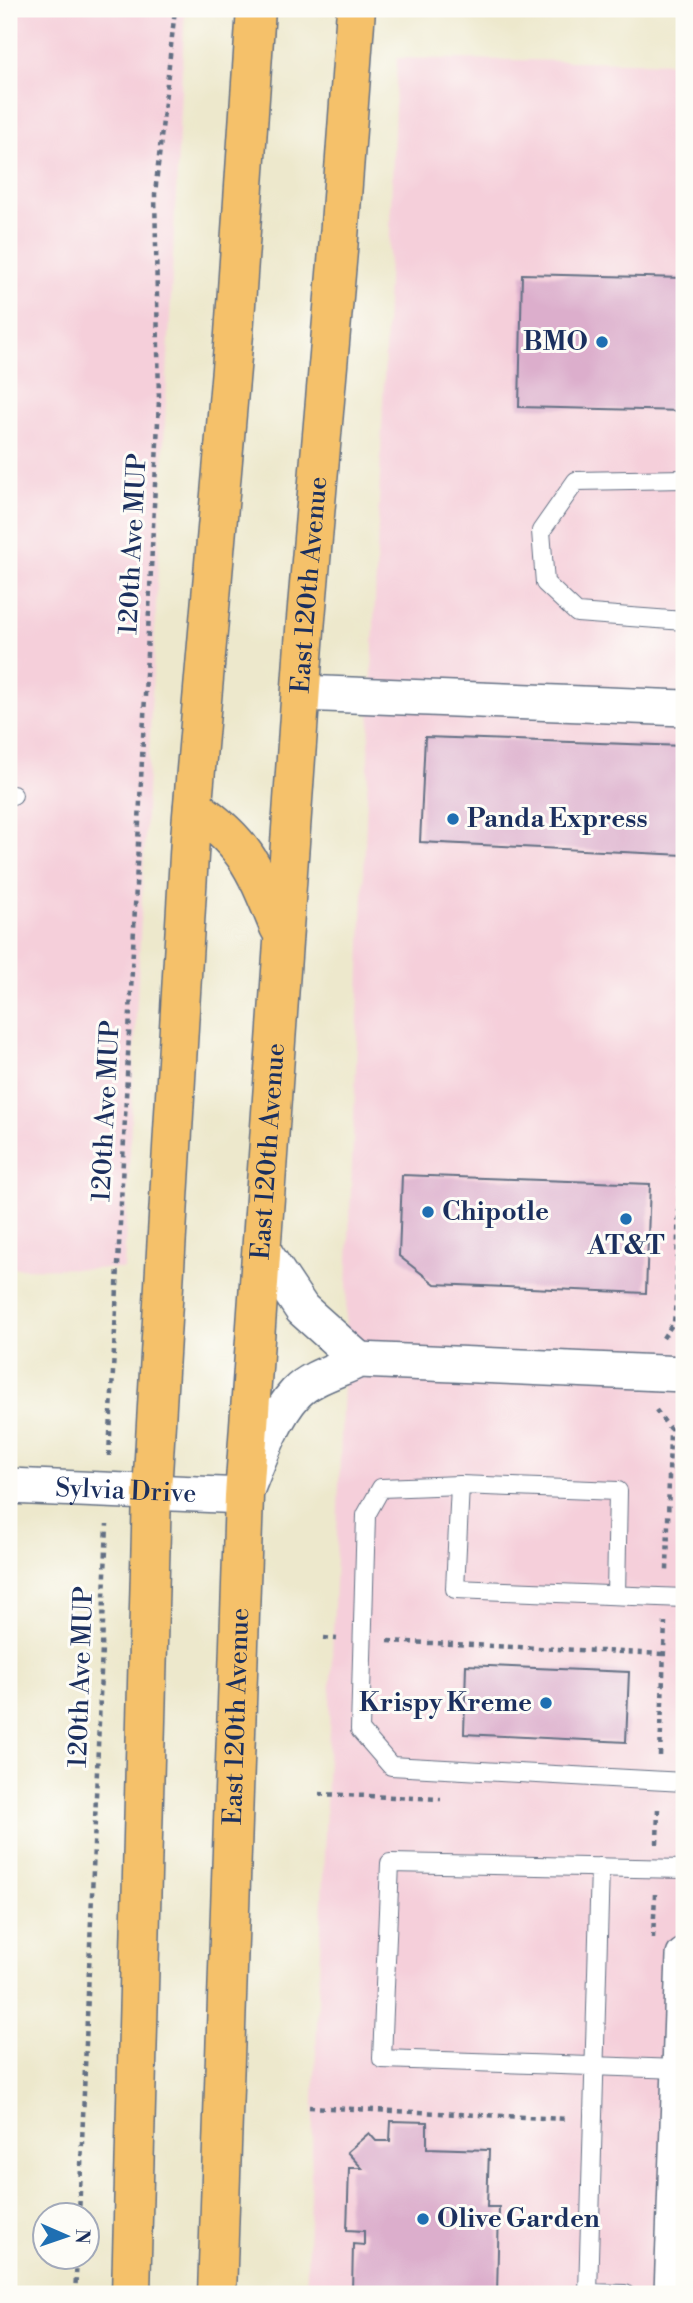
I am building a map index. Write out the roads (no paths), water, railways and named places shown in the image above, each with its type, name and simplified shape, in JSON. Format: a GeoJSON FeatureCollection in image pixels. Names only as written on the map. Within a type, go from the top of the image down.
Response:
{"type":"FeatureCollection","features":[{"type":"Feature","properties":{"kind":"main road"},"geometry":{"type":"LineString","coordinates":[[131,2294],[152,1492],[193,807],[234,334],[256,9]]}},
{"type":"Feature","properties":{"kind":"main road","name":"East 120th Avenue"},"geometry":{"type":"LineString","coordinates":[[217,2294],[244,1496],[300,693],[356,9]]}},
{"type":"Feature","properties":{"kind":"main road"},"geometry":{"type":"LineString","coordinates":[[193,807],[236,840],[252,862],[283,935]]}},
{"type":"Feature","properties":{"kind":"street"},"geometry":{"type":"LineString","coordinates":[[300,693],[684,708]]}},
{"type":"Feature","properties":{"kind":"street"},"geometry":{"type":"LineString","coordinates":[[262,1250],[302,1309],[359,1360]]}},
{"type":"Feature","properties":{"kind":"street"},"geometry":{"type":"LineString","coordinates":[[244,1496],[265,1443],[296,1394],[313,1381],[359,1360],[684,1374]]}},
{"type":"Feature","properties":{"kind":"street","name":"Sylvia Drive"},"geometry":{"type":"LineString","coordinates":[[9,1486],[244,1496]]}},
{"type":"Feature","properties":{"kind":"street"},"geometry":{"type":"LineString","coordinates":[[668,1952],[680,2069],[672,2294]]}},
{"type":"Feature","properties":{"kind":"lane"},"geometry":{"type":"LineString","coordinates":[[684,480],[576,481],[541,531],[545,583],[577,613],[684,621]]}},
{"type":"Feature","properties":{"kind":"lane"},"geometry":{"type":"LineString","coordinates":[[616,1595],[618,1491],[460,1485],[381,1488],[366,1515],[360,1730],[391,1766],[684,1782]]}},
{"type":"Feature","properties":{"kind":"lane"},"geometry":{"type":"LineString","coordinates":[[460,1485],[455,1589],[684,1598]]}},
{"type":"Feature","properties":{"kind":"lane"},"geometry":{"type":"LineString","coordinates":[[680,2069],[382,2059],[390,1863],[684,1869]]}},
{"type":"Feature","properties":{"kind":"lane"},"geometry":{"type":"LineString","coordinates":[[600,1867],[592,2066],[588,2293],[625,2294]]}},
{"type":"Feature","properties":{"kind":"place","name":"BMO"},"geometry":{"type":"Point","coordinates":[602,342]}},
{"type":"Feature","properties":{"kind":"place","name":"Panda Express"},"geometry":{"type":"Point","coordinates":[453,819]}},
{"type":"Feature","properties":{"kind":"place","name":"Chipotle"},"geometry":{"type":"Point","coordinates":[428,1212]}},
{"type":"Feature","properties":{"kind":"place","name":"AT&T"},"geometry":{"type":"Point","coordinates":[626,1219]}},
{"type":"Feature","properties":{"kind":"place","name":"Krispy Kreme"},"geometry":{"type":"Point","coordinates":[546,1703]}},
{"type":"Feature","properties":{"kind":"place","name":"Olive Garden"},"geometry":{"type":"Point","coordinates":[423,2219]}}]}
